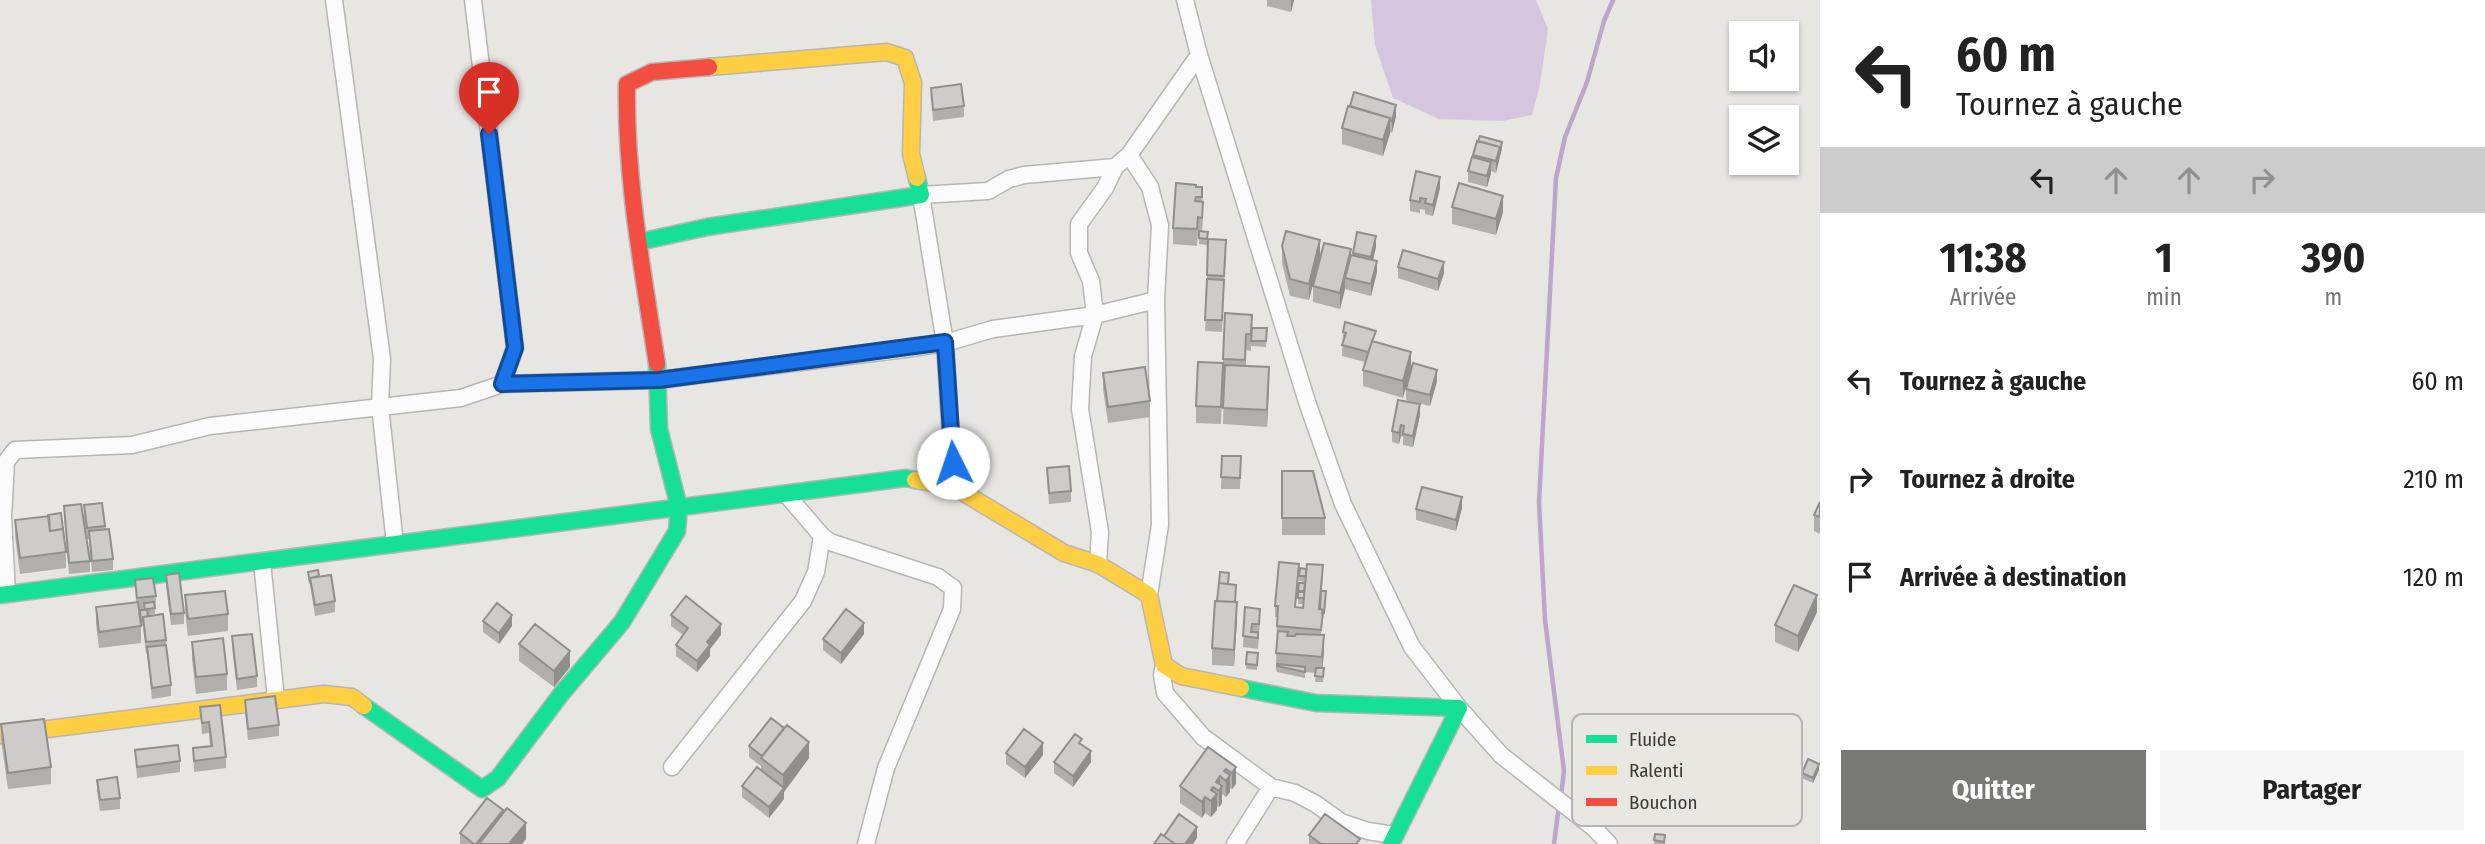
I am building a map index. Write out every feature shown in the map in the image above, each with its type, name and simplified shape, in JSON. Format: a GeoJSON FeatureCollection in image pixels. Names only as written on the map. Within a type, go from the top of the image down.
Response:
{"type":"FeatureCollection","features":[{"type":"Feature","properties":{"kind":"street"},"geometry":{"type":"LineString","coordinates":[[334,0],[382,359],[380,406],[395,544]]}},
{"type":"Feature","properties":{"kind":"street"},"geometry":{"type":"LineString","coordinates":[[473,0],[515,348],[502,384]]}},
{"type":"Feature","properties":{"kind":"street"},"geometry":{"type":"LineString","coordinates":[[1185,0],[1199,55],[1308,405],[1343,505],[1412,647],[1459,708],[1501,755],[1572,811]]}},
{"type":"Feature","properties":{"kind":"street"},"geometry":{"type":"LineString","coordinates":[[0,735],[324,694],[352,697],[482,789],[498,778],[562,693],[622,621],[677,531],[679,507],[659,429],[659,380],[626,126],[627,84],[652,72],[887,51],[905,58],[913,83],[911,154],[921,195],[945,342],[954,487]]}},
{"type":"Feature","properties":{"kind":"street"},"geometry":{"type":"LineString","coordinates":[[1098,564],[1100,532],[1080,410],[1083,356],[1095,314],[1091,281],[1079,253],[1079,224],[1105,188],[1115,167],[1129,155],[1199,55]]}},
{"type":"Feature","properties":{"kind":"street"},"geometry":{"type":"LineString","coordinates":[[1129,155],[1150,187],[1160,225],[1156,300],[1160,525],[1149,595],[1164,665],[1161,675],[1166,693],[1203,737],[1271,788],[1295,793],[1341,822],[1393,839],[1459,708]]}},
{"type":"Feature","properties":{"kind":"street"},"geometry":{"type":"LineString","coordinates":[[639,242],[707,227],[921,195],[988,191],[1009,179],[1024,175],[1115,167]]}},
{"type":"Feature","properties":{"kind":"street"},"geometry":{"type":"LineString","coordinates":[[1149,595],[1098,564],[1064,553],[954,487],[906,478],[3,594],[3,517],[6,462],[15,450],[132,445],[210,426],[461,398],[502,384],[659,380],[945,342],[993,329],[1095,314],[1156,300]]}},
{"type":"Feature","properties":{"kind":"street"},"geometry":{"type":"LineString","coordinates":[[786,494],[830,542],[938,577],[953,588],[952,609],[886,768],[866,844]]}},
{"type":"Feature","properties":{"kind":"street"},"geometry":{"type":"LineString","coordinates":[[672,767],[803,601],[816,572],[822,536]]}},
{"type":"Feature","properties":{"kind":"street"},"geometry":{"type":"LineString","coordinates":[[262,562],[276,699]]}},
{"type":"Feature","properties":{"kind":"street"},"geometry":{"type":"LineString","coordinates":[[1164,665],[1181,676],[1316,704],[1459,708]]}},
{"type":"Feature","properties":{"kind":"street"},"geometry":{"type":"LineString","coordinates":[[1235,844],[1271,788]]}},
{"type":"Feature","properties":{"kind":"street"},"geometry":{"type":"LineString","coordinates":[[1591,826],[1609,844]]}},
{"type":"Feature","properties":{"kind":"shaded area"},"geometry":{"type":"Polygon","coordinates":[[[1371,0],[1536,0],[1548,29],[1540,84],[1532,115],[1502,121],[1439,119],[1393,98],[1375,45],[1371,0]]]}},
{"type":"Feature","properties":{"kind":"building"},"geometry":{"type":"Polygon","coordinates":[[[961,84],[964,106],[933,110],[931,88],[961,84]]]}},
{"type":"Feature","properties":{"kind":"building"},"geometry":{"type":"Polygon","coordinates":[[[1354,92],[1396,105],[1392,121],[1390,118],[1350,106],[1354,92]]]}},
{"type":"Feature","properties":{"kind":"building"},"geometry":{"type":"Polygon","coordinates":[[[1348,106],[1390,118],[1383,140],[1342,128],[1348,106]]]}},
{"type":"Feature","properties":{"kind":"building"},"geometry":{"type":"Polygon","coordinates":[[[1480,136],[1502,142],[1500,151],[1500,147],[1478,141],[1480,136]]]}},
{"type":"Feature","properties":{"kind":"building"},"geometry":{"type":"Polygon","coordinates":[[[1477,141],[1500,147],[1496,161],[1473,155],[1477,141]]]}},
{"type":"Feature","properties":{"kind":"building"},"geometry":{"type":"Polygon","coordinates":[[[1472,157],[1491,162],[1487,176],[1468,171],[1472,157]]]}},
{"type":"Feature","properties":{"kind":"building"},"geometry":{"type":"Polygon","coordinates":[[[1416,171],[1440,177],[1433,205],[1425,203],[1426,199],[1420,198],[1420,202],[1410,200],[1416,171]]]}},
{"type":"Feature","properties":{"kind":"building"},"geometry":{"type":"Polygon","coordinates":[[[1176,183],[1202,187],[1202,197],[1196,197],[1195,201],[1203,202],[1202,218],[1198,217],[1197,229],[1173,228],[1176,183]]]}},
{"type":"Feature","properties":{"kind":"building"},"geometry":{"type":"Polygon","coordinates":[[[1459,183],[1503,196],[1496,219],[1452,207],[1459,183]]]}},
{"type":"Feature","properties":{"kind":"building"},"geometry":{"type":"Polygon","coordinates":[[[1199,231],[1208,232],[1207,239],[1199,238],[1199,231]]]}},
{"type":"Feature","properties":{"kind":"building"},"geometry":{"type":"Polygon","coordinates":[[[1286,231],[1320,240],[1309,284],[1290,279],[1282,246],[1286,231]]]}},
{"type":"Feature","properties":{"kind":"building"},"geometry":{"type":"Polygon","coordinates":[[[1357,232],[1376,236],[1371,257],[1353,253],[1357,232]]]}},
{"type":"Feature","properties":{"kind":"building"},"geometry":{"type":"Polygon","coordinates":[[[1208,239],[1226,240],[1224,276],[1207,275],[1208,239]]]}},
{"type":"Feature","properties":{"kind":"building"},"geometry":{"type":"Polygon","coordinates":[[[1324,243],[1351,249],[1340,293],[1313,286],[1324,243]]]}},
{"type":"Feature","properties":{"kind":"building"},"geometry":{"type":"Polygon","coordinates":[[[1403,250],[1444,262],[1438,279],[1398,267],[1403,250]]]}},
{"type":"Feature","properties":{"kind":"building"},"geometry":{"type":"Polygon","coordinates":[[[1351,255],[1377,261],[1371,284],[1345,278],[1351,255]]]}},
{"type":"Feature","properties":{"kind":"building"},"geometry":{"type":"Polygon","coordinates":[[[1207,279],[1224,280],[1222,320],[1205,320],[1207,279]]]}},
{"type":"Feature","properties":{"kind":"building"},"geometry":{"type":"Polygon","coordinates":[[[1225,313],[1252,315],[1251,334],[1246,334],[1245,360],[1223,359],[1225,313]]]}},
{"type":"Feature","properties":{"kind":"building"},"geometry":{"type":"Polygon","coordinates":[[[1345,322],[1376,331],[1368,352],[1342,345],[1346,333],[1343,332],[1345,322]]]}},
{"type":"Feature","properties":{"kind":"building"},"geometry":{"type":"Polygon","coordinates":[[[1252,328],[1267,328],[1266,341],[1251,341],[1252,328]]]}},
{"type":"Feature","properties":{"kind":"building"},"geometry":{"type":"Polygon","coordinates":[[[1372,341],[1411,352],[1403,381],[1363,370],[1372,341]]]}},
{"type":"Feature","properties":{"kind":"building"},"geometry":{"type":"Polygon","coordinates":[[[1198,362],[1223,363],[1221,407],[1196,406],[1198,362]]]}},
{"type":"Feature","properties":{"kind":"building"},"geometry":{"type":"Polygon","coordinates":[[[1413,363],[1437,370],[1430,395],[1406,389],[1413,363]]]}},
{"type":"Feature","properties":{"kind":"building"},"geometry":{"type":"Polygon","coordinates":[[[1225,365],[1269,367],[1267,410],[1223,408],[1225,365]]]}},
{"type":"Feature","properties":{"kind":"building"},"geometry":{"type":"Polygon","coordinates":[[[1145,367],[1150,401],[1108,407],[1103,373],[1145,367]]]}},
{"type":"Feature","properties":{"kind":"building"},"geometry":{"type":"Polygon","coordinates":[[[1398,400],[1420,404],[1413,436],[1403,434],[1404,426],[1401,425],[1399,433],[1392,431],[1398,400]]]}},
{"type":"Feature","properties":{"kind":"building"},"geometry":{"type":"Polygon","coordinates":[[[1222,456],[1241,456],[1240,478],[1221,477],[1222,456]]]}},
{"type":"Feature","properties":{"kind":"building"},"geometry":{"type":"Polygon","coordinates":[[[1069,466],[1071,491],[1049,493],[1047,468],[1069,466]]]}},
{"type":"Feature","properties":{"kind":"building"},"geometry":{"type":"Polygon","coordinates":[[[1282,471],[1313,471],[1325,518],[1282,518],[1282,471]]]}},
{"type":"Feature","properties":{"kind":"building"},"geometry":{"type":"Polygon","coordinates":[[[1422,487],[1462,497],[1456,520],[1416,509],[1422,487]]]}},
{"type":"Feature","properties":{"kind":"building"},"geometry":{"type":"Polygon","coordinates":[[[1820,502],[1820,517],[1814,515],[1820,502]]]}},
{"type":"Feature","properties":{"kind":"building"},"geometry":{"type":"Polygon","coordinates":[[[102,503],[105,526],[87,528],[84,505],[102,503]]]}},
{"type":"Feature","properties":{"kind":"building"},"geometry":{"type":"Polygon","coordinates":[[[81,504],[90,561],[69,563],[64,506],[81,504]]]}},
{"type":"Feature","properties":{"kind":"building"},"geometry":{"type":"Polygon","coordinates":[[[61,513],[63,529],[50,531],[48,515],[61,513]]]}},
{"type":"Feature","properties":{"kind":"building"},"geometry":{"type":"Polygon","coordinates":[[[49,516],[50,531],[63,529],[66,552],[20,558],[15,520],[49,516]]]}},
{"type":"Feature","properties":{"kind":"building"},"geometry":{"type":"Polygon","coordinates":[[[109,529],[113,559],[92,561],[89,531],[109,529]]]}},
{"type":"Feature","properties":{"kind":"building"},"geometry":{"type":"Polygon","coordinates":[[[1279,562],[1299,564],[1295,607],[1303,608],[1307,564],[1323,565],[1319,609],[1323,610],[1321,630],[1277,626],[1278,606],[1275,606],[1279,562]]]}},
{"type":"Feature","properties":{"kind":"building"},"geometry":{"type":"Polygon","coordinates":[[[1300,568],[1306,569],[1306,576],[1299,576],[1300,568]]]}},
{"type":"Feature","properties":{"kind":"building"},"geometry":{"type":"Polygon","coordinates":[[[318,570],[319,576],[310,578],[310,583],[308,572],[318,570]]]}},
{"type":"Feature","properties":{"kind":"building"},"geometry":{"type":"Polygon","coordinates":[[[1220,572],[1229,573],[1228,584],[1219,583],[1220,572]]]}},
{"type":"Feature","properties":{"kind":"building"},"geometry":{"type":"Polygon","coordinates":[[[179,573],[184,613],[171,614],[166,575],[179,573]]]}},
{"type":"Feature","properties":{"kind":"building"},"geometry":{"type":"Polygon","coordinates":[[[331,575],[335,601],[315,605],[310,578],[331,575]]]}},
{"type":"Feature","properties":{"kind":"building"},"geometry":{"type":"Polygon","coordinates":[[[153,578],[156,596],[137,598],[135,580],[153,578]]]}},
{"type":"Feature","properties":{"kind":"building"},"geometry":{"type":"Polygon","coordinates":[[[1219,583],[1236,585],[1235,602],[1217,601],[1219,583]]]}},
{"type":"Feature","properties":{"kind":"building"},"geometry":{"type":"Polygon","coordinates":[[[1299,583],[1305,583],[1304,591],[1298,591],[1299,583]]]}},
{"type":"Feature","properties":{"kind":"building"},"geometry":{"type":"Polygon","coordinates":[[[1794,585],[1817,595],[1798,636],[1775,625],[1794,585]]]}},
{"type":"Feature","properties":{"kind":"building"},"geometry":{"type":"Polygon","coordinates":[[[225,591],[228,614],[188,619],[185,595],[225,591]]]}},
{"type":"Feature","properties":{"kind":"building"},"geometry":{"type":"Polygon","coordinates":[[[1321,591],[1326,591],[1324,613],[1320,609],[1321,591]]]}},
{"type":"Feature","properties":{"kind":"building"},"geometry":{"type":"Polygon","coordinates":[[[1298,592],[1304,592],[1304,598],[1298,598],[1298,592]]]}},
{"type":"Feature","properties":{"kind":"building"},"geometry":{"type":"Polygon","coordinates":[[[686,596],[721,624],[707,642],[710,645],[697,661],[676,645],[688,628],[671,615],[686,596]]]}},
{"type":"Feature","properties":{"kind":"building"},"geometry":{"type":"Polygon","coordinates":[[[1215,601],[1237,602],[1234,650],[1212,648],[1215,601]]]}},
{"type":"Feature","properties":{"kind":"building"},"geometry":{"type":"Polygon","coordinates":[[[138,602],[141,626],[99,632],[96,607],[138,602]]]}},
{"type":"Feature","properties":{"kind":"building"},"geometry":{"type":"Polygon","coordinates":[[[154,602],[155,608],[147,609],[148,616],[141,621],[140,610],[145,610],[144,603],[154,602]]]}},
{"type":"Feature","properties":{"kind":"building"},"geometry":{"type":"Polygon","coordinates":[[[497,603],[512,615],[499,633],[483,621],[497,603]]]}},
{"type":"Feature","properties":{"kind":"building"},"geometry":{"type":"Polygon","coordinates":[[[1245,607],[1260,609],[1259,624],[1252,624],[1251,632],[1258,632],[1258,638],[1243,636],[1245,607]]]}},
{"type":"Feature","properties":{"kind":"building"},"geometry":{"type":"Polygon","coordinates":[[[846,609],[864,623],[841,653],[823,639],[846,609]]]}},
{"type":"Feature","properties":{"kind":"building"},"geometry":{"type":"Polygon","coordinates":[[[163,614],[166,640],[146,642],[143,617],[163,614]]]}},
{"type":"Feature","properties":{"kind":"building"},"geometry":{"type":"Polygon","coordinates":[[[535,624],[570,651],[554,671],[519,644],[535,624]]]}},
{"type":"Feature","properties":{"kind":"building"},"geometry":{"type":"Polygon","coordinates":[[[1278,631],[1288,632],[1287,636],[1324,635],[1322,657],[1276,653],[1278,631]]]}},
{"type":"Feature","properties":{"kind":"building"},"geometry":{"type":"Polygon","coordinates":[[[252,634],[257,676],[237,679],[232,636],[252,634]]]}},
{"type":"Feature","properties":{"kind":"building"},"geometry":{"type":"Polygon","coordinates":[[[223,638],[227,674],[196,677],[192,642],[223,638]]]}},
{"type":"Feature","properties":{"kind":"building"},"geometry":{"type":"Polygon","coordinates":[[[166,645],[171,685],[152,688],[147,647],[166,645]]]}},
{"type":"Feature","properties":{"kind":"building"},"geometry":{"type":"Polygon","coordinates":[[[1247,652],[1258,653],[1257,665],[1246,664],[1247,652]]]}},
{"type":"Feature","properties":{"kind":"building"},"geometry":{"type":"Polygon","coordinates":[[[1277,666],[1305,667],[1305,672],[1277,666]]]}},
{"type":"Feature","properties":{"kind":"building"},"geometry":{"type":"Polygon","coordinates":[[[1316,668],[1324,668],[1323,677],[1315,676],[1316,668]]]}},
{"type":"Feature","properties":{"kind":"building"},"geometry":{"type":"Polygon","coordinates":[[[275,696],[279,725],[248,729],[245,700],[275,696]]]}},
{"type":"Feature","properties":{"kind":"building"},"geometry":{"type":"Polygon","coordinates":[[[220,705],[226,757],[194,761],[193,748],[212,746],[209,722],[202,723],[200,707],[220,705]]]}},
{"type":"Feature","properties":{"kind":"building"},"geometry":{"type":"Polygon","coordinates":[[[771,718],[784,728],[762,756],[749,746],[771,718]]]}},
{"type":"Feature","properties":{"kind":"building"},"geometry":{"type":"Polygon","coordinates":[[[44,719],[51,767],[8,773],[1,724],[44,719]]]}},
{"type":"Feature","properties":{"kind":"building"},"geometry":{"type":"Polygon","coordinates":[[[787,725],[809,742],[783,775],[761,758],[787,725]]]}},
{"type":"Feature","properties":{"kind":"building"},"geometry":{"type":"Polygon","coordinates":[[[1024,729],[1043,743],[1025,767],[1006,753],[1024,729]]]}},
{"type":"Feature","properties":{"kind":"building"},"geometry":{"type":"Polygon","coordinates":[[[1075,734],[1082,739],[1079,743],[1091,751],[1073,776],[1054,762],[1075,734]]]}},
{"type":"Feature","properties":{"kind":"building"},"geometry":{"type":"Polygon","coordinates":[[[178,745],[180,761],[137,767],[135,750],[178,745]]]}},
{"type":"Feature","properties":{"kind":"building"},"geometry":{"type":"Polygon","coordinates":[[[1208,747],[1236,767],[1232,773],[1226,769],[1224,771],[1230,775],[1226,781],[1220,776],[1216,782],[1222,786],[1219,791],[1213,787],[1211,790],[1217,794],[1211,801],[1205,797],[1202,802],[1180,786],[1208,747]]]}},
{"type":"Feature","properties":{"kind":"building"},"geometry":{"type":"Polygon","coordinates":[[[1808,759],[1819,764],[1813,778],[1802,773],[1808,759]]]}},
{"type":"Feature","properties":{"kind":"building"},"geometry":{"type":"Polygon","coordinates":[[[757,767],[784,788],[769,807],[742,786],[757,767]]]}},
{"type":"Feature","properties":{"kind":"building"},"geometry":{"type":"Polygon","coordinates":[[[117,777],[120,798],[100,800],[97,780],[117,777]]]}},
{"type":"Feature","properties":{"kind":"building"},"geometry":{"type":"Polygon","coordinates":[[[487,798],[503,810],[474,844],[460,833],[487,798]]]}},
{"type":"Feature","properties":{"kind":"building"},"geometry":{"type":"Polygon","coordinates":[[[507,808],[526,823],[509,844],[480,843],[507,808]]]}},
{"type":"Feature","properties":{"kind":"building"},"geometry":{"type":"Polygon","coordinates":[[[1179,814],[1197,827],[1185,844],[1175,844],[1164,836],[1179,814]]]}},
{"type":"Feature","properties":{"kind":"building"},"geometry":{"type":"Polygon","coordinates":[[[1325,814],[1360,839],[1356,844],[1321,844],[1309,835],[1325,814]]]}},
{"type":"Feature","properties":{"kind":"building"},"geometry":{"type":"Polygon","coordinates":[[[1161,834],[1175,844],[1154,844],[1161,834]]]}},
{"type":"Feature","properties":{"kind":"building"},"geometry":{"type":"Polygon","coordinates":[[[1655,834],[1665,835],[1664,842],[1654,840],[1655,834]]]}},
{"type":"Feature","properties":{"kind":"waterway"},"geometry":{"type":"LineString","coordinates":[[1561,796],[1564,771],[1545,620],[1539,502],[1556,178],[1565,137],[1587,82],[1604,21],[1613,0]]}},
{"type":"Feature","properties":{"kind":"waterway"},"geometry":{"type":"LineString","coordinates":[[1554,844],[1559,805]]}},
{"type":"Feature","properties":{"kind":"traffic: fast"},"geometry":{"type":"LineString","coordinates":[[639,242],[707,227],[921,195],[917,178]]}},
{"type":"Feature","properties":{"kind":"traffic: fast"},"geometry":{"type":"LineString","coordinates":[[364,706],[482,789],[498,778],[562,693],[622,622],[677,531],[679,507],[659,429],[657,364]]}},
{"type":"Feature","properties":{"kind":"traffic: fast"},"geometry":{"type":"LineString","coordinates":[[0,595],[906,478],[915,480]]}},
{"type":"Feature","properties":{"kind":"traffic: fast"},"geometry":{"type":"LineString","coordinates":[[1241,688],[1316,703],[1459,708],[1391,844]]}},
{"type":"Feature","properties":{"kind":"traffic: slow"},"geometry":{"type":"LineString","coordinates":[[709,67],[887,52],[905,58],[913,83],[911,154],[917,178]]}},
{"type":"Feature","properties":{"kind":"traffic: slow"},"geometry":{"type":"LineString","coordinates":[[915,480],[954,487],[1064,553],[1098,564],[1149,595],[1164,665],[1181,676],[1241,688]]}},
{"type":"Feature","properties":{"kind":"traffic: slow"},"geometry":{"type":"LineString","coordinates":[[0,735],[324,694],[352,697],[364,706]]}},
{"type":"Feature","properties":{"kind":"traffic: jam"},"geometry":{"type":"LineString","coordinates":[[657,364],[632,190],[627,84],[652,72],[709,67]]}},
{"type":"Feature","properties":{"kind":"route"},"geometry":{"type":"LineString","coordinates":[[489,134],[515,348],[502,384],[659,380],[945,342],[953,463]]}}]}
